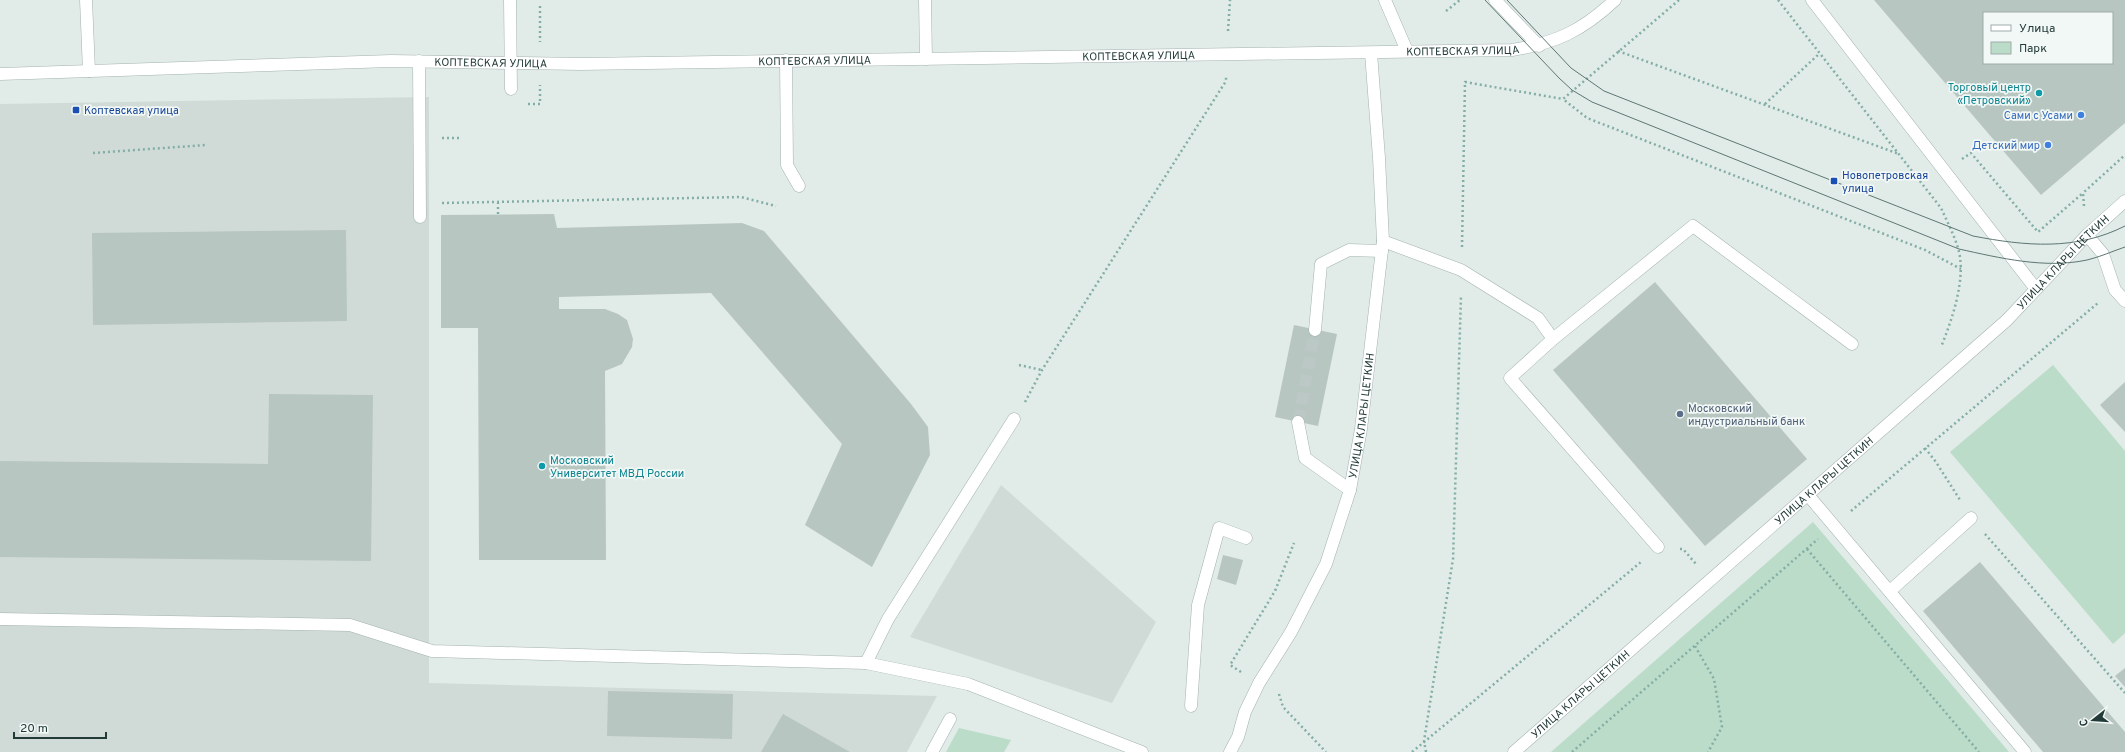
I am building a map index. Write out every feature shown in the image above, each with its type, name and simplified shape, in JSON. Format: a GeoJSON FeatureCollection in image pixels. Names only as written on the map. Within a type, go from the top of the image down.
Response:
{"type":"FeatureCollection","features":[{"type":"Feature","properties":{"kind":"street"},"geometry":{"type":"LineString","coordinates":[[86,0],[89,71]]}},
{"type":"Feature","properties":{"kind":"street"},"geometry":{"type":"LineString","coordinates":[[510,0],[511,89]]}},
{"type":"Feature","properties":{"kind":"street"},"geometry":{"type":"LineString","coordinates":[[925,0],[926,59]]}},
{"type":"Feature","properties":{"kind":"street"},"geometry":{"type":"LineString","coordinates":[[1385,0],[1408,51]]}},
{"type":"Feature","properties":{"kind":"street"},"geometry":{"type":"LineString","coordinates":[[1495,0],[1539,46]]}},
{"type":"Feature","properties":{"kind":"street","name":"КОПТЕВСКАЯ УЛИЦА"},"geometry":{"type":"LineString","coordinates":[[0,74],[419,61],[581,64],[1227,53],[1371,53],[1408,51],[1512,50],[1539,46],[1568,36],[1585,25],[1615,0]]}},
{"type":"Feature","properties":{"kind":"street"},"geometry":{"type":"LineString","coordinates":[[1812,0],[2036,288]]}},
{"type":"Feature","properties":{"kind":"street","name":"УЛИЦА КЛАРЫ ЦЕТКИН"},"geometry":{"type":"LineString","coordinates":[[1230,752],[1238,737],[1245,712],[1259,683],[1291,632],[1326,564],[1350,490],[1361,429],[1382,246],[1379,158],[1371,53]]}},
{"type":"Feature","properties":{"kind":"street"},"geometry":{"type":"LineString","coordinates":[[786,60],[787,164],[799,186]]}},
{"type":"Feature","properties":{"kind":"street"},"geometry":{"type":"LineString","coordinates":[[419,61],[420,217]]}},
{"type":"Feature","properties":{"kind":"street","name":"УЛИЦА КЛАРЫ ЦЕТКИН"},"geometry":{"type":"LineString","coordinates":[[1514,752],[2007,320],[2087,235],[2125,201]]}},
{"type":"Feature","properties":{"kind":"street"},"geometry":{"type":"LineString","coordinates":[[1658,547],[1510,378],[1553,339],[1693,226],[1852,344]]}},
{"type":"Feature","properties":{"kind":"street"},"geometry":{"type":"LineString","coordinates":[[2087,235],[2103,254],[2115,290],[2125,301]]}},
{"type":"Feature","properties":{"kind":"street"},"geometry":{"type":"LineString","coordinates":[[1315,330],[1321,264],[1349,250],[1382,246],[1461,270],[1538,318],[1553,339]]}},
{"type":"Feature","properties":{"kind":"street"},"geometry":{"type":"LineString","coordinates":[[866,663],[888,619],[1014,419]]}},
{"type":"Feature","properties":{"kind":"street"},"geometry":{"type":"LineString","coordinates":[[1298,422],[1305,458],[1350,490]]}},
{"type":"Feature","properties":{"kind":"street"},"geometry":{"type":"LineString","coordinates":[[1808,495],[2025,752]]}},
{"type":"Feature","properties":{"kind":"street"},"geometry":{"type":"LineString","coordinates":[[1890,591],[1971,518]]}},
{"type":"Feature","properties":{"kind":"street"},"geometry":{"type":"LineString","coordinates":[[1191,706],[1198,605],[1219,528],[1246,538]]}},
{"type":"Feature","properties":{"kind":"street"},"geometry":{"type":"LineString","coordinates":[[0,619],[350,625],[432,651],[866,663],[968,684],[1142,752]]}},
{"type":"Feature","properties":{"kind":"street"},"geometry":{"type":"LineString","coordinates":[[932,752],[950,719]]}},
{"type":"Feature","properties":{"kind":"path"},"geometry":{"type":"LineString","coordinates":[[1446,11],[1460,0]]}},
{"type":"Feature","properties":{"kind":"path"},"geometry":{"type":"LineString","coordinates":[[1563,99],[1679,0]]}},
{"type":"Feature","properties":{"kind":"path"},"geometry":{"type":"LineString","coordinates":[[1778,0],[1941,208],[1959,249],[1962,270],[1951,323],[1939,352]]}},
{"type":"Feature","properties":{"kind":"path"},"geometry":{"type":"LineString","coordinates":[[1618,51],[1899,154]]}},
{"type":"Feature","properties":{"kind":"path"},"geometry":{"type":"LineString","coordinates":[[1764,104],[1820,53]]}},
{"type":"Feature","properties":{"kind":"path"},"geometry":{"type":"LineString","coordinates":[[1014,419],[1042,370],[1226,81]]}},
{"type":"Feature","properties":{"kind":"path"},"geometry":{"type":"LineString","coordinates":[[1426,752],[1424,740],[1453,559],[1465,82],[1563,99],[1587,118],[1917,247],[1962,270]]}},
{"type":"Feature","properties":{"kind":"path"},"geometry":{"type":"LineString","coordinates":[[93,153],[206,145]]}},
{"type":"Feature","properties":{"kind":"path"},"geometry":{"type":"LineString","coordinates":[[1924,186],[1971,153],[2038,232],[2125,156]]}},
{"type":"Feature","properties":{"kind":"path"},"geometry":{"type":"LineString","coordinates":[[2083,193],[2087,235]]}},
{"type":"Feature","properties":{"kind":"path"},"geometry":{"type":"LineString","coordinates":[[420,203],[498,203],[741,197],[776,206]]}},
{"type":"Feature","properties":{"kind":"path"},"geometry":{"type":"LineString","coordinates":[[498,203],[498,214]]}},
{"type":"Feature","properties":{"kind":"path"},"geometry":{"type":"LineString","coordinates":[[1019,365],[1042,370]]}},
{"type":"Feature","properties":{"kind":"path"},"geometry":{"type":"LineString","coordinates":[[1925,448],[1936,462],[1971,518],[2125,693]]}},
{"type":"Feature","properties":{"kind":"path"},"geometry":{"type":"LineString","coordinates":[[1259,683],[1230,665],[1275,590],[1294,543]]}},
{"type":"Feature","properties":{"kind":"path"},"geometry":{"type":"LineString","coordinates":[[1412,752],[1424,740],[1658,547],[1683,549],[1697,565]]}},
{"type":"Feature","properties":{"kind":"path"},"geometry":{"type":"LineString","coordinates":[[1807,549],[1979,752]]}},
{"type":"Feature","properties":{"kind":"path"},"geometry":{"type":"LineString","coordinates":[[1696,646],[1714,679],[1722,727],[1708,752]]}},
{"type":"Feature","properties":{"kind":"shaded area"},"geometry":{"type":"Polygon","coordinates":[[[429,97],[429,683],[937,696],[907,752],[0,752],[0,104],[429,97]]]}},
{"type":"Feature","properties":{"kind":"shaded area"},"geometry":{"type":"Polygon","coordinates":[[[1001,485],[1156,622],[1112,703],[910,637],[1001,485]]]}},
{"type":"Feature","properties":{"kind":"green space"},"geometry":{"type":"Polygon","coordinates":[[[2053,365],[2125,451],[2125,633],[2113,644],[1950,452],[2053,365]]]}},
{"type":"Feature","properties":{"kind":"green space"},"geometry":{"type":"Polygon","coordinates":[[[1813,522],[2009,752],[1551,752],[1813,522]]]}},
{"type":"Feature","properties":{"kind":"green space"},"geometry":{"type":"Polygon","coordinates":[[[959,728],[1011,740],[1004,752],[946,752],[959,728]]]}},
{"type":"Feature","properties":{"kind":"building","name":"Торговый центр «Петровский»"},"geometry":{"type":"Polygon","coordinates":[[[1874,0],[2125,0],[2125,123],[2041,195],[1874,0]]]}},
{"type":"Feature","properties":{"kind":"building"},"geometry":{"type":"Polygon","coordinates":[[[554,214],[557,228],[742,223],[764,231],[911,404],[928,427],[930,455],[872,567],[805,525],[842,444],[711,293],[559,297],[559,309],[605,309],[618,314],[627,320],[633,339],[632,347],[622,364],[605,371],[606,560],[479,560],[478,328],[441,328],[441,215],[554,214]]]}},
{"type":"Feature","properties":{"kind":"building"},"geometry":{"type":"Polygon","coordinates":[[[346,230],[347,321],[93,325],[92,233],[346,230]]]}},
{"type":"Feature","properties":{"kind":"building","name":"Московский индустриальный банк"},"geometry":{"type":"Polygon","coordinates":[[[1655,282],[1807,459],[1705,546],[1553,370],[1655,282]]]}},
{"type":"Feature","properties":{"kind":"building"},"geometry":{"type":"Polygon","coordinates":[[[1294,325],[1337,334],[1318,426],[1275,417],[1294,325]]]}},
{"type":"Feature","properties":{"kind":"building"},"geometry":{"type":"Polygon","coordinates":[[[2125,382],[2125,432],[2100,405],[2125,382]]]}},
{"type":"Feature","properties":{"kind":"building"},"geometry":{"type":"Polygon","coordinates":[[[269,394],[373,395],[371,561],[0,557],[0,461],[268,464],[269,394]]]}},
{"type":"Feature","properties":{"kind":"building"},"geometry":{"type":"Polygon","coordinates":[[[1223,555],[1243,560],[1236,585],[1217,579],[1223,555]]]}},
{"type":"Feature","properties":{"kind":"building"},"geometry":{"type":"Polygon","coordinates":[[[1980,562],[2125,732],[2125,752],[2043,752],[1923,611],[1980,562]]]}},
{"type":"Feature","properties":{"kind":"building"},"geometry":{"type":"Polygon","coordinates":[[[2125,668],[2125,687],[2115,676],[2125,668]]]}},
{"type":"Feature","properties":{"kind":"building"},"geometry":{"type":"Polygon","coordinates":[[[608,691],[733,694],[732,739],[607,736],[608,691]]]}},
{"type":"Feature","properties":{"kind":"building"},"geometry":{"type":"Polygon","coordinates":[[[783,714],[850,752],[761,752],[783,714]]]}},
{"type":"Feature","properties":{"kind":"tunnel"},"geometry":{"type":"LineString","coordinates":[[1298,422],[1315,330]]}},
{"type":"Feature","properties":{"kind":"tram line"},"geometry":{"type":"LineString","coordinates":[[1485,0],[1559,78],[1572,90],[1592,102],[1959,249],[2023,261],[2055,263],[2087,260],[2125,247]]}},
{"type":"Feature","properties":{"kind":"tram line"},"geometry":{"type":"LineString","coordinates":[[1507,0],[1571,68],[1604,91],[1973,236],[2031,244],[2069,243],[2088,240],[2125,226]]}},
{"type":"Feature","properties":{"kind":"place","name":"Торговый центр «Петровский»"},"geometry":{"type":"Point","coordinates":[2039,93]}},
{"type":"Feature","properties":{"kind":"place","name":"Коптевская улица"},"geometry":{"type":"Point","coordinates":[76,110]}},
{"type":"Feature","properties":{"kind":"place","name":"Сами с Усами"},"geometry":{"type":"Point","coordinates":[2081,115]}},
{"type":"Feature","properties":{"kind":"place","name":"Детский мир"},"geometry":{"type":"Point","coordinates":[2048,145]}},
{"type":"Feature","properties":{"kind":"place","name":"Новопетровская улица"},"geometry":{"type":"Point","coordinates":[1834,181]}},
{"type":"Feature","properties":{"kind":"place","name":"Московский индустриальный банк"},"geometry":{"type":"Point","coordinates":[1680,414]}},
{"type":"Feature","properties":{"kind":"place","name":"Московский Университет МВД России"},"geometry":{"type":"Point","coordinates":[542,466]}}]}
